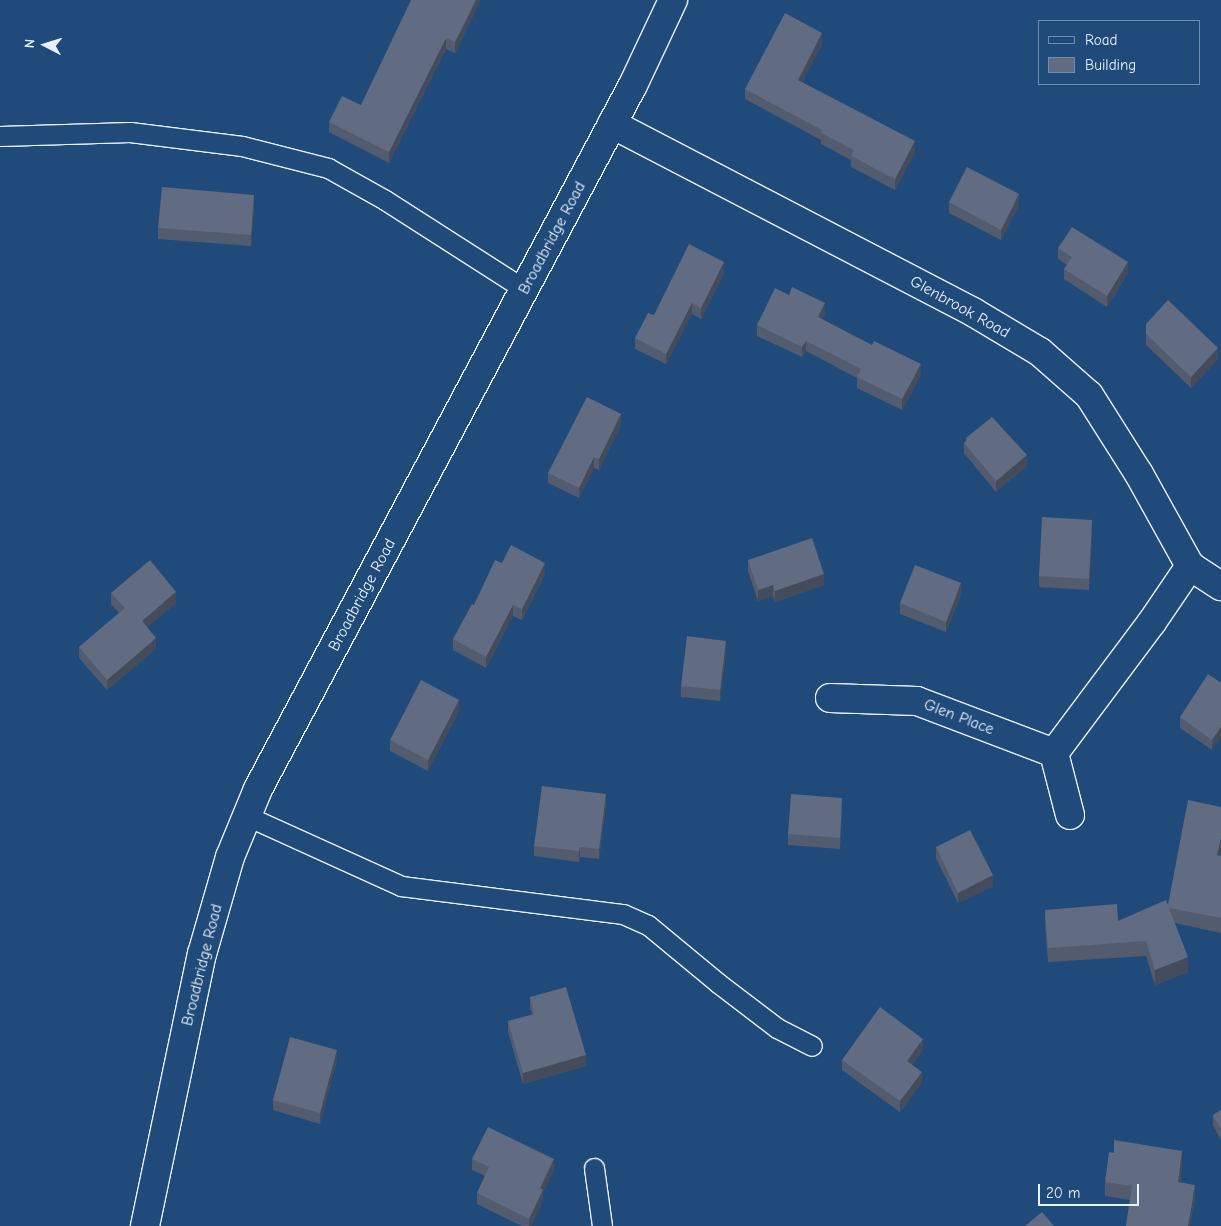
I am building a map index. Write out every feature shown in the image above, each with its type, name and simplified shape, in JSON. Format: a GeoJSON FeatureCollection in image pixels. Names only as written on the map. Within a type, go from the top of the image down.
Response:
{"type":"FeatureCollection","features":[{"type":"Feature","properties":{"kind":"main road","name":"Broadbridge Road"},"geometry":{"type":"LineString","coordinates":[[145,1226],[202,954],[230,857],[258,789],[634,85],[673,0]]}},
{"type":"Feature","properties":{"kind":"main road","name":"Glenbrook Road"},"geometry":{"type":"LineString","coordinates":[[612,124],[972,312],[1040,352],[1089,395],[1139,474],[1190,566],[1221,586]]}},
{"type":"Feature","properties":{"kind":"main road"},"geometry":{"type":"LineString","coordinates":[[1070,815],[1054,753],[1152,622],[1190,566]]}},
{"type":"Feature","properties":{"kind":"main road","name":"Glen Place"},"geometry":{"type":"LineString","coordinates":[[830,698],[917,701],[1054,753]]}},
{"type":"Feature","properties":{"kind":"lane"},"geometry":{"type":"LineString","coordinates":[[0,136],[130,132],[242,146],[328,168],[385,200],[524,289]]}},
{"type":"Feature","properties":{"kind":"lane"},"geometry":{"type":"LineString","coordinates":[[247,816],[401,886],[623,914],[648,925],[718,983],[777,1028],[812,1046]]}},
{"type":"Feature","properties":{"kind":"lane"},"geometry":{"type":"LineString","coordinates":[[594,1168],[602,1226]]}},
{"type":"Feature","properties":{"kind":"building"},"geometry":{"type":"Polygon","coordinates":[[[411,0],[476,0],[455,42],[446,38],[389,152],[329,122],[342,96],[361,105],[411,0]]]}},
{"type":"Feature","properties":{"kind":"building"},"geometry":{"type":"Polygon","coordinates":[[[785,13],[822,33],[798,80],[915,141],[895,179],[851,156],[854,150],[821,133],[822,130],[745,89],[785,13]]]}},
{"type":"Feature","properties":{"kind":"building"},"geometry":{"type":"Polygon","coordinates":[[[967,167],[1019,194],[1001,230],[949,202],[967,167]]]}},
{"type":"Feature","properties":{"kind":"building"},"geometry":{"type":"Polygon","coordinates":[[[162,187],[254,195],[251,235],[158,228],[162,187]]]}},
{"type":"Feature","properties":{"kind":"building"},"geometry":{"type":"Polygon","coordinates":[[[1072,227],[1128,262],[1107,296],[1064,269],[1072,257],[1058,248],[1072,227]]]}},
{"type":"Feature","properties":{"kind":"building"},"geometry":{"type":"Polygon","coordinates":[[[689,244],[724,262],[701,308],[692,303],[666,354],[635,338],[648,313],[654,315],[689,244]]]}},
{"type":"Feature","properties":{"kind":"building"},"geometry":{"type":"Polygon","coordinates":[[[792,287],[825,303],[818,317],[872,345],[874,341],[921,364],[902,399],[857,377],[861,369],[806,341],[802,347],[757,325],[775,288],[789,295],[792,287]]]}},
{"type":"Feature","properties":{"kind":"building"},"geometry":{"type":"Polygon","coordinates":[[[1168,300],[1218,348],[1191,377],[1146,334],[1146,324],[1168,300]]]}},
{"type":"Feature","properties":{"kind":"building"},"geometry":{"type":"Polygon","coordinates":[[[587,397],[621,414],[599,459],[594,457],[579,488],[548,473],[587,397]]]}},
{"type":"Feature","properties":{"kind":"building"},"geometry":{"type":"Polygon","coordinates":[[[992,417],[1027,455],[996,481],[964,443],[967,440],[966,438],[992,417]]]}},
{"type":"Feature","properties":{"kind":"building"},"geometry":{"type":"Polygon","coordinates":[[[1042,517],[1092,520],[1089,579],[1039,576],[1042,517]]]}},
{"type":"Feature","properties":{"kind":"building"},"geometry":{"type":"Polygon","coordinates":[[[812,538],[824,574],[775,591],[773,585],[758,590],[748,560],[812,538]]]}},
{"type":"Feature","properties":{"kind":"building"},"geometry":{"type":"Polygon","coordinates":[[[511,545],[545,563],[522,609],[513,605],[486,657],[453,639],[472,604],[474,605],[495,560],[502,563],[511,545]]]}},
{"type":"Feature","properties":{"kind":"building"},"geometry":{"type":"Polygon","coordinates":[[[150,560],[176,592],[142,621],[156,638],[107,680],[79,647],[125,608],[111,593],[150,560]]]}},
{"type":"Feature","properties":{"kind":"building"},"geometry":{"type":"Polygon","coordinates":[[[915,565],[961,583],[946,622],[900,603],[915,565]]]}},
{"type":"Feature","properties":{"kind":"building"},"geometry":{"type":"Polygon","coordinates":[[[687,636],[726,641],[720,690],[681,686],[687,636]]]}},
{"type":"Feature","properties":{"kind":"building"},"geometry":{"type":"Polygon","coordinates":[[[1208,674],[1221,681],[1221,727],[1212,740],[1180,717],[1208,674]]]}},
{"type":"Feature","properties":{"kind":"building"},"geometry":{"type":"Polygon","coordinates":[[[421,680],[459,700],[428,760],[390,740],[421,680]]]}},
{"type":"Feature","properties":{"kind":"building"},"geometry":{"type":"Polygon","coordinates":[[[542,786],[606,794],[599,849],[580,847],[579,851],[534,846],[542,786]]]}},
{"type":"Feature","properties":{"kind":"building"},"geometry":{"type":"Polygon","coordinates":[[[791,794],[842,798],[840,838],[788,834],[791,794]]]}},
{"type":"Feature","properties":{"kind":"building"},"geometry":{"type":"Polygon","coordinates":[[[1188,800],[1221,807],[1221,838],[1217,855],[1221,856],[1221,918],[1169,908],[1188,957],[1155,970],[1146,941],[1048,948],[1045,910],[1117,904],[1118,921],[1166,900],[1168,905],[1188,800]]]}},
{"type":"Feature","properties":{"kind":"building"},"geometry":{"type":"Polygon","coordinates":[[[970,830],[993,875],[958,893],[936,847],[970,830]]]}},
{"type":"Feature","properties":{"kind":"building"},"geometry":{"type":"Polygon","coordinates":[[[566,987],[586,1055],[523,1073],[508,1021],[534,1014],[530,997],[566,987]]]}},
{"type":"Feature","properties":{"kind":"building"},"geometry":{"type":"Polygon","coordinates":[[[880,1007],[923,1039],[907,1061],[922,1072],[900,1101],[842,1060],[880,1007]]]}},
{"type":"Feature","properties":{"kind":"building"},"geometry":{"type":"Polygon","coordinates":[[[290,1037],[337,1050],[320,1113],[273,1100],[290,1037]]]}},
{"type":"Feature","properties":{"kind":"building"},"geometry":{"type":"Polygon","coordinates":[[[1221,1110],[1221,1129],[1213,1115],[1221,1110]]]}},
{"type":"Feature","properties":{"kind":"building"},"geometry":{"type":"Polygon","coordinates":[[[488,1127],[554,1159],[540,1188],[543,1190],[529,1219],[477,1193],[489,1167],[472,1159],[488,1127]]]}},
{"type":"Feature","properties":{"kind":"building"},"geometry":{"type":"Polygon","coordinates":[[[1114,1140],[1182,1151],[1178,1182],[1195,1185],[1188,1226],[1126,1226],[1132,1186],[1105,1182],[1109,1152],[1114,1153],[1114,1140]]]}},
{"type":"Feature","properties":{"kind":"building"},"geometry":{"type":"Polygon","coordinates":[[[1042,1212],[1054,1226],[1025,1226],[1042,1212]]]}}]}
